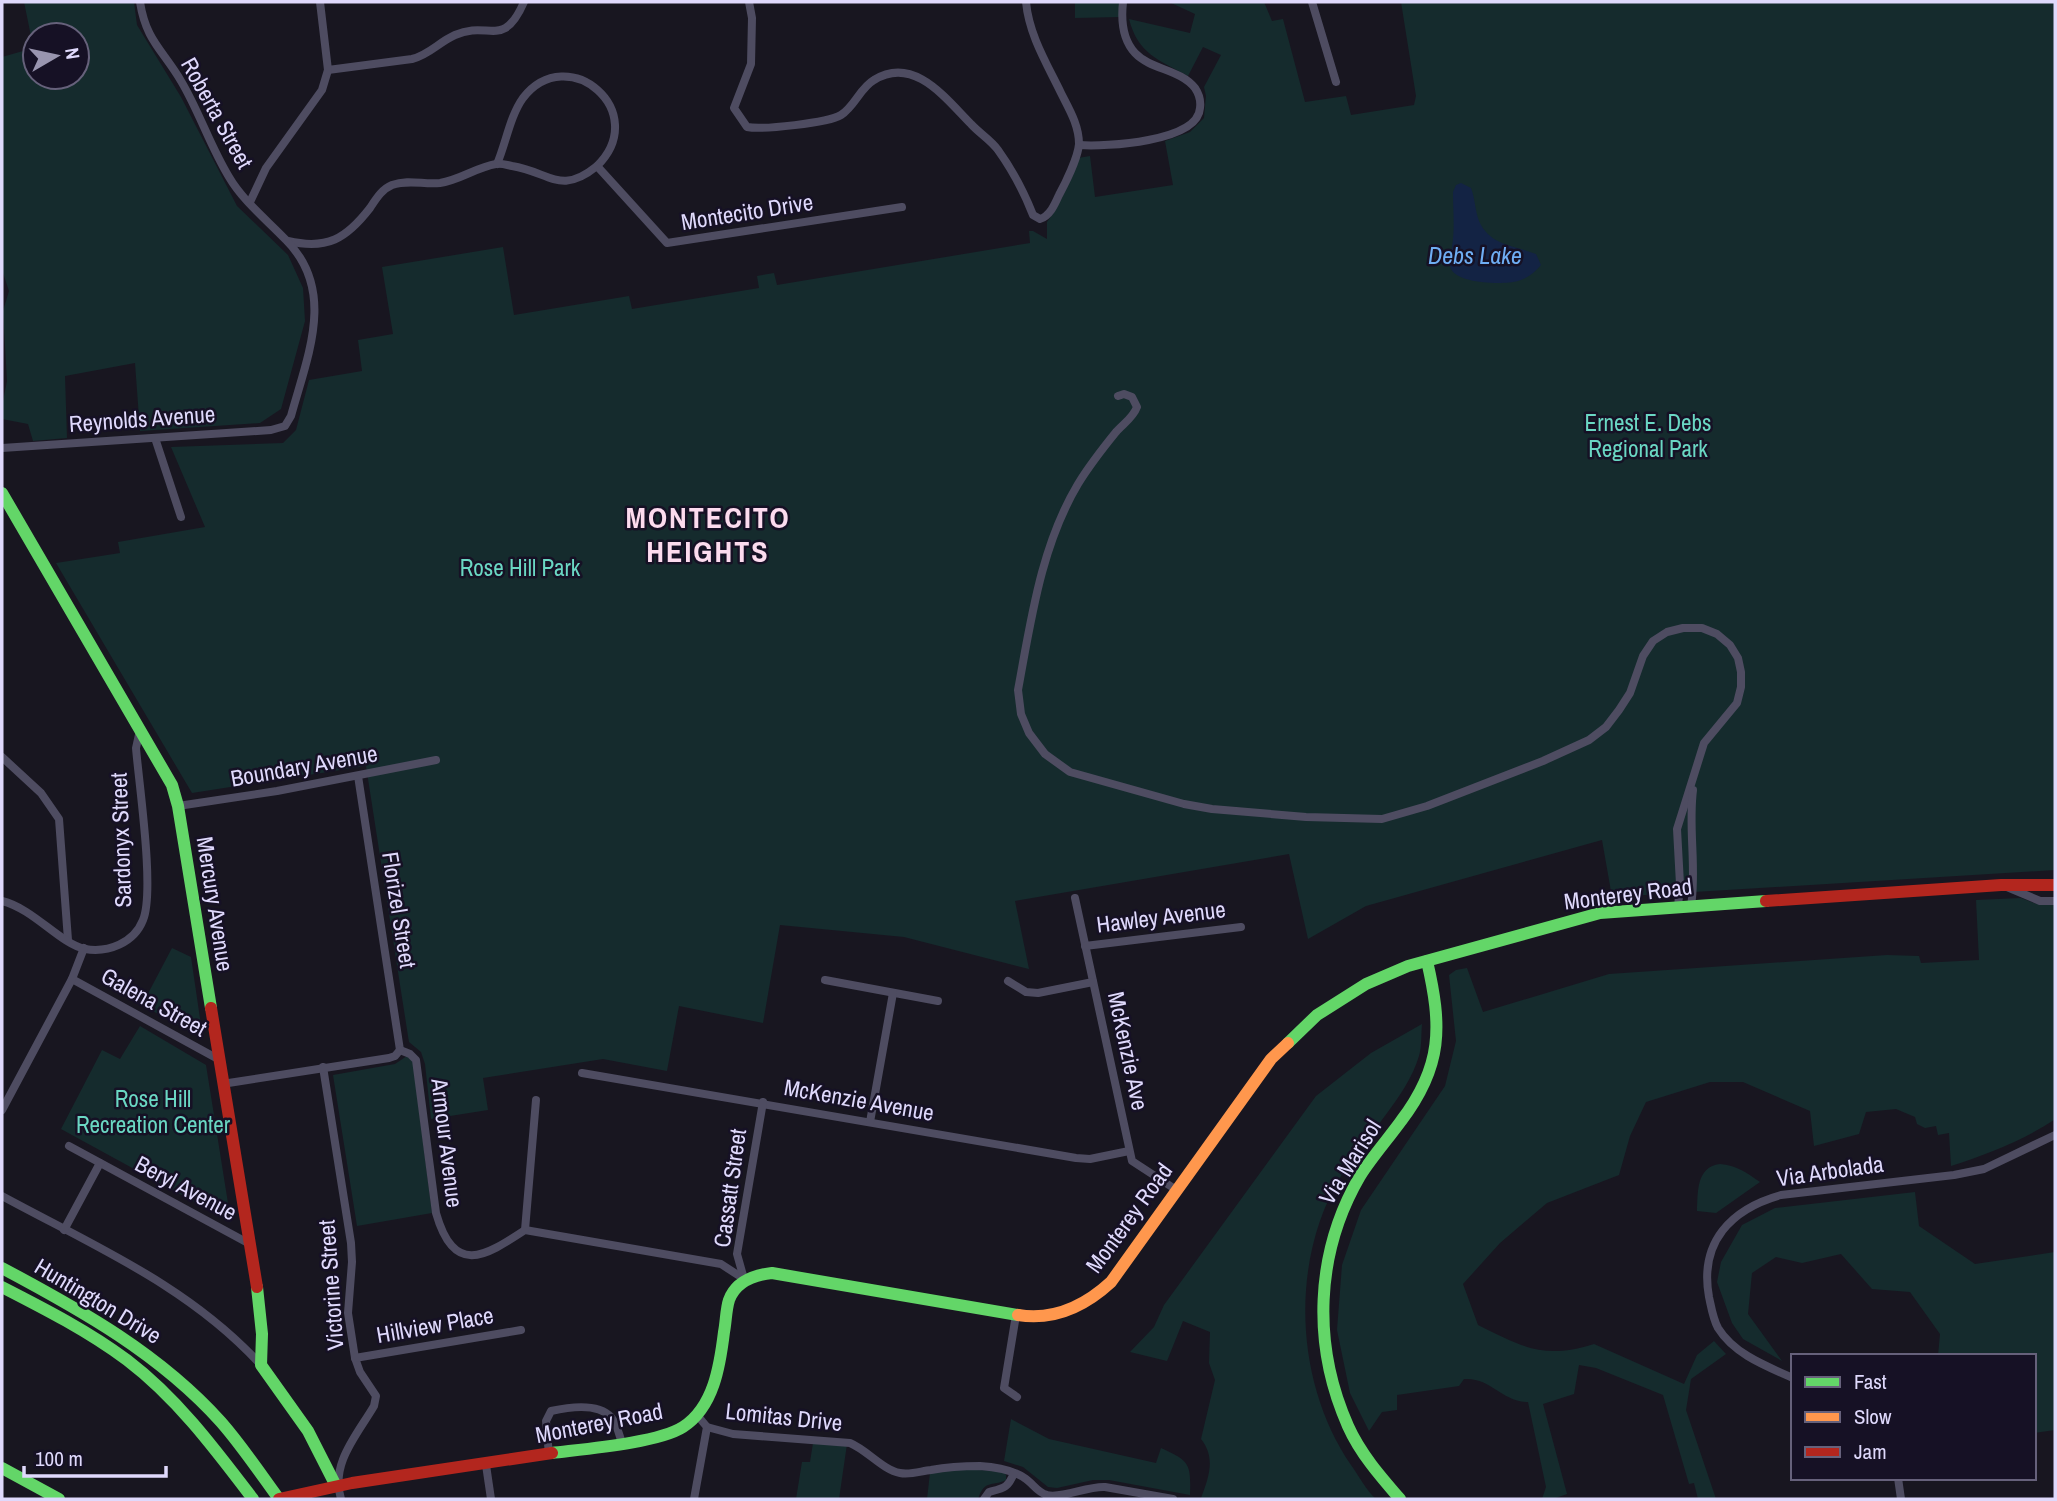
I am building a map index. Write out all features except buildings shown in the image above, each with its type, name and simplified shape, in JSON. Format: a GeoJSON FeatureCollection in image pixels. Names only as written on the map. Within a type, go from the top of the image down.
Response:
{"type":"FeatureCollection","features":[{"type":"Feature","properties":{"kind":"street","name":"Roberta Street"},"geometry":{"type":"LineString","coordinates":[[140,2],[144,23],[153,43],[183,84],[229,177],[288,241],[310,274],[314,290],[315,321],[285,426]]}},
{"type":"Feature","properties":{"kind":"street"},"geometry":{"type":"LineString","coordinates":[[250,202],[266,167],[317,99],[328,70],[320,2]]}},
{"type":"Feature","properties":{"kind":"street"},"geometry":{"type":"LineString","coordinates":[[328,70],[421,57],[454,35],[464,32],[500,31],[512,24],[524,2]]}},
{"type":"Feature","properties":{"kind":"street"},"geometry":{"type":"LineString","coordinates":[[749,2],[752,18],[751,64],[734,108],[747,127],[774,128],[840,116],[874,80],[890,74],[918,76],[934,86],[978,132],[996,146],[1018,182],[1033,215],[1040,219],[1048,215],[1058,198],[1079,145],[1072,114],[1030,26],[1026,2]]}},
{"type":"Feature","properties":{"kind":"street"},"geometry":{"type":"LineString","coordinates":[[1079,145],[1145,140],[1186,129],[1200,113],[1197,90],[1179,76],[1149,63],[1134,52],[1128,43],[1121,17],[1124,2]]}},
{"type":"Feature","properties":{"kind":"street"},"geometry":{"type":"LineString","coordinates":[[1312,2],[1336,82]]}},
{"type":"Feature","properties":{"kind":"street"},"geometry":{"type":"LineString","coordinates":[[288,241],[312,246],[341,238],[352,229],[382,192],[391,186],[415,181],[439,183],[497,164],[525,168],[554,180],[581,179],[609,154],[614,143],[615,124],[610,104],[583,79],[559,77],[542,83],[522,100],[497,164]]}},
{"type":"Feature","properties":{"kind":"street","name":"Montecito Drive"},"geometry":{"type":"LineString","coordinates":[[597,166],[667,243],[902,206]]}},
{"type":"Feature","properties":{"kind":"street"},"geometry":{"type":"LineString","coordinates":[[1118,396],[1124,394],[1132,397],[1137,407],[1077,485],[1062,517],[1038,589],[1018,690],[1021,714],[1029,733],[1045,754],[1070,772],[1184,804],[1212,809],[1355,820],[1403,815],[1543,761],[1589,740],[1605,727],[1630,693],[1643,656],[1653,641],[1667,632],[1683,628],[1702,628],[1717,634],[1730,645],[1738,658],[1741,687],[1737,703],[1704,743],[1677,829],[1684,906]]}},
{"type":"Feature","properties":{"kind":"street","name":"Reynolds Avenue"},"geometry":{"type":"LineString","coordinates":[[2,448],[271,430],[285,426]]}},
{"type":"Feature","properties":{"kind":"street"},"geometry":{"type":"LineString","coordinates":[[155,438],[181,517]]}},
{"type":"Feature","properties":{"kind":"street","name":"Mercury Avenue"},"geometry":{"type":"LineString","coordinates":[[2,493],[172,785],[178,806],[248,1243],[262,1335],[261,1365]]}},
{"type":"Feature","properties":{"kind":"street","name":"Sardonyx Street"},"geometry":{"type":"LineString","coordinates":[[84,948],[107,950],[128,940],[143,922],[147,894],[136,748],[140,730]]}},
{"type":"Feature","properties":{"kind":"street"},"geometry":{"type":"LineString","coordinates":[[1684,906],[1695,883],[1691,828],[1693,792],[1702,762],[1704,743]]}},
{"type":"Feature","properties":{"kind":"street"},"geometry":{"type":"LineString","coordinates":[[2,757],[41,793],[59,819],[68,940]]}},
{"type":"Feature","properties":{"kind":"street","name":"Boundary Avenue"},"geometry":{"type":"LineString","coordinates":[[178,806],[436,761]]}},
{"type":"Feature","properties":{"kind":"street","name":"Florizel Street"},"geometry":{"type":"LineString","coordinates":[[358,776],[400,1050]]}},
{"type":"Feature","properties":{"kind":"street"},"geometry":{"type":"LineString","coordinates":[[1677,829],[1691,828]]}},
{"type":"Feature","properties":{"kind":"street","name":"Monterey Road"},"geometry":{"type":"LineString","coordinates":[[2001,885],[2040,901],[2055,901]]}},
{"type":"Feature","properties":{"kind":"street","name":"Monterey Road"},"geometry":{"type":"LineString","coordinates":[[279,1499],[336,1486],[622,1443],[665,1435],[685,1426],[708,1400],[714,1384],[729,1300],[734,1287],[758,1273],[772,1273],[1016,1315],[1051,1315],[1085,1306],[1111,1282],[1175,1189],[1271,1059],[1317,1015],[1366,984],[1408,966],[1600,913],[2001,885],[2055,885]]}},
{"type":"Feature","properties":{"kind":"street","name":"McKenzie Ave"},"geometry":{"type":"LineString","coordinates":[[1075,898],[1129,1151]]}},
{"type":"Feature","properties":{"kind":"street","name":"Galena Street"},"geometry":{"type":"LineString","coordinates":[[2,901],[23,908],[84,948]]}},
{"type":"Feature","properties":{"kind":"street","name":"Hawley Avenue"},"geometry":{"type":"LineString","coordinates":[[1085,946],[1241,927]]}},
{"type":"Feature","properties":{"kind":"street"},"geometry":{"type":"LineString","coordinates":[[2,1110],[72,979],[84,948]]}},
{"type":"Feature","properties":{"kind":"street","name":"Via Marisol"},"geometry":{"type":"LineString","coordinates":[[1400,1499],[1371,1467],[1353,1439],[1340,1411],[1330,1381],[1323,1344],[1321,1308],[1324,1271],[1331,1240],[1346,1201],[1366,1168],[1418,1097],[1433,1065],[1439,1025],[1427,961]]}},
{"type":"Feature","properties":{"kind":"street","name":"Galena Street"},"geometry":{"type":"LineString","coordinates":[[72,979],[218,1059]]}},
{"type":"Feature","properties":{"kind":"street"},"geometry":{"type":"LineString","coordinates":[[825,980],[938,1001]]}},
{"type":"Feature","properties":{"kind":"street"},"geometry":{"type":"LineString","coordinates":[[1008,981],[1026,992],[1038,993],[1093,982]]}},
{"type":"Feature","properties":{"kind":"street"},"geometry":{"type":"LineString","coordinates":[[870,1122],[893,993]]}},
{"type":"Feature","properties":{"kind":"street"},"geometry":{"type":"LineString","coordinates":[[222,1084],[389,1058],[400,1050]]}},
{"type":"Feature","properties":{"kind":"street","name":"Armour Avenue"},"geometry":{"type":"LineString","coordinates":[[400,1050],[416,1060],[436,1213],[447,1243],[461,1254],[478,1256],[494,1250],[525,1230]]}},
{"type":"Feature","properties":{"kind":"street","name":"Victorine Street"},"geometry":{"type":"LineString","coordinates":[[323,1068],[351,1243],[348,1313],[355,1358],[359,1373],[376,1396],[374,1406],[340,1463],[336,1486]]}},
{"type":"Feature","properties":{"kind":"street","name":"McKenzie Avenue"},"geometry":{"type":"LineString","coordinates":[[582,1073],[763,1102],[1076,1158],[1090,1159],[1129,1151]]}},
{"type":"Feature","properties":{"kind":"street"},"geometry":{"type":"LineString","coordinates":[[536,1100],[525,1230],[721,1264],[744,1279]]}},
{"type":"Feature","properties":{"kind":"street","name":"Cassatt Street"},"geometry":{"type":"LineString","coordinates":[[744,1279],[737,1254],[763,1102]]}},
{"type":"Feature","properties":{"kind":"street","name":"Via Arbolada"},"geometry":{"type":"LineString","coordinates":[[1791,1377],[1753,1359],[1734,1346],[1717,1327],[1705,1278],[1710,1254],[1718,1235],[1737,1215],[1762,1201],[1782,1195],[1954,1175],[1983,1169],[2055,1135]]}},
{"type":"Feature","properties":{"kind":"street","name":"Beryl Avenue"},"geometry":{"type":"LineString","coordinates":[[69,1146],[248,1243]]}},
{"type":"Feature","properties":{"kind":"street"},"geometry":{"type":"LineString","coordinates":[[1129,1151],[1132,1161],[1175,1189]]}},
{"type":"Feature","properties":{"kind":"street"},"geometry":{"type":"LineString","coordinates":[[64,1230],[100,1163]]}},
{"type":"Feature","properties":{"kind":"street"},"geometry":{"type":"LineString","coordinates":[[2,1196],[165,1283],[240,1342],[261,1365],[310,1433],[341,1499]]}},
{"type":"Feature","properties":{"kind":"street","name":"Huntington Drive"},"geometry":{"type":"LineString","coordinates":[[2,1268],[117,1331],[184,1383],[221,1422],[279,1499]]}},
{"type":"Feature","properties":{"kind":"street","name":"Huntington Drive"},"geometry":{"type":"LineString","coordinates":[[2,1287],[107,1346],[147,1377],[202,1432],[253,1499]]}},
{"type":"Feature","properties":{"kind":"street"},"geometry":{"type":"LineString","coordinates":[[1016,1315],[1004,1388],[1017,1397]]}},
{"type":"Feature","properties":{"kind":"street","name":"Hillview Place"},"geometry":{"type":"LineString","coordinates":[[355,1358],[521,1330]]}},
{"type":"Feature","properties":{"kind":"street"},"geometry":{"type":"LineString","coordinates":[[549,1455],[546,1422],[551,1411],[561,1409],[600,1408],[613,1418],[622,1443]]}},
{"type":"Feature","properties":{"kind":"street"},"geometry":{"type":"LineString","coordinates":[[694,1499],[707,1427],[697,1415]]}},
{"type":"Feature","properties":{"kind":"street","name":"Lomitas Drive"},"geometry":{"type":"LineString","coordinates":[[707,1427],[733,1434],[850,1443],[864,1449],[898,1473],[982,1466],[1024,1477],[1046,1495],[1055,1496],[1095,1487],[1174,1499]]}},
{"type":"Feature","properties":{"kind":"street"},"geometry":{"type":"LineString","coordinates":[[486,1465],[491,1499]]}},
{"type":"Feature","properties":{"kind":"street"},"geometry":{"type":"LineString","coordinates":[[2,1468],[59,1499]]}},
{"type":"Feature","properties":{"kind":"street"},"geometry":{"type":"LineString","coordinates":[[984,1499],[989,1492],[1004,1489],[1009,1485],[1014,1473]]}},
{"type":"Feature","properties":{"kind":"street"},"geometry":{"type":"LineString","coordinates":[[1898,1480],[1901,1499]]}},
{"type":"Feature","properties":{"kind":"green space"},"geometry":{"type":"Polygon","coordinates":[[[24,2],[134,2],[137,25],[181,97],[237,206],[288,255],[303,288],[305,321],[281,409],[260,423],[140,431],[135,363],[65,376],[67,438],[33,441],[28,424],[2,419],[7,381],[3,311],[9,291],[2,270],[2,57],[21,52],[21,91],[91,91],[91,21],[28,21],[24,2]]]}},
{"type":"Feature","properties":{"kind":"green space"},"geometry":{"type":"Polygon","coordinates":[[[1075,2],[1120,2],[1120,17],[1075,18],[1075,2]]]}},
{"type":"Feature","properties":{"kind":"green space","name":"Ernest E. Debs Regional Park"},"geometry":{"type":"Polygon","coordinates":[[[1169,2],[1264,2],[1272,21],[1283,19],[1305,102],[1346,96],[1351,115],[1414,105],[1416,96],[1401,2],[2055,2],[2055,870],[1612,897],[1602,840],[1366,906],[1308,939],[1289,854],[1015,901],[1029,969],[904,937],[780,925],[763,1023],[679,1006],[667,1071],[603,1059],[483,1078],[488,1110],[431,1119],[425,1064],[421,1052],[409,1042],[366,766],[192,793],[56,563],[120,553],[118,542],[205,527],[171,447],[283,443],[296,430],[309,380],[362,371],[358,340],[393,334],[382,267],[503,247],[514,315],[629,296],[632,309],[759,288],[757,276],[774,273],[777,285],[1030,243],[1029,231],[1047,239],[1047,222],[1078,158],[1090,156],[1095,197],[1173,185],[1165,141],[1190,132],[1204,118],[1204,87],[1221,55],[1203,47],[1188,76],[1151,55],[1144,48],[1129,19],[1190,33],[1195,14],[1169,2]]]}},
{"type":"Feature","properties":{"kind":"green space"},"geometry":{"type":"Polygon","coordinates":[[[2021,898],[2037,904],[2055,904],[2054,1120],[2004,1146],[1951,1166],[1949,1133],[1938,1135],[1936,1126],[1925,1128],[1917,1124],[1915,1117],[1896,1109],[1866,1112],[1859,1134],[1814,1146],[1810,1111],[1743,1082],[1710,1082],[1646,1102],[1630,1136],[1619,1175],[1547,1203],[1500,1243],[1463,1284],[1478,1325],[1521,1345],[1561,1351],[1594,1344],[1684,1384],[1697,1355],[1714,1341],[1726,1354],[1691,1379],[1686,1410],[1716,1499],[1698,1499],[1694,1483],[1689,1484],[1663,1395],[1596,1368],[1579,1365],[1574,1394],[1543,1404],[1567,1494],[1553,1499],[1542,1499],[1546,1487],[1528,1402],[1510,1398],[1473,1379],[1464,1379],[1459,1386],[1397,1395],[1397,1410],[1382,1412],[1369,1431],[1350,1393],[1337,1330],[1342,1265],[1361,1210],[1445,1086],[1456,1041],[1449,975],[1456,970],[1467,968],[1483,1012],[1609,974],[1887,955],[1919,956],[1921,963],[1979,960],[1976,900],[2021,898]]]}},
{"type":"Feature","properties":{"kind":"green space"},"geometry":{"type":"Polygon","coordinates":[[[172,948],[191,957],[203,1039],[142,1005],[172,948]]]}},
{"type":"Feature","properties":{"kind":"green space"},"geometry":{"type":"Polygon","coordinates":[[[1422,1024],[1420,1052],[1413,1072],[1395,1103],[1341,1176],[1324,1210],[1313,1246],[1307,1284],[1306,1322],[1318,1397],[1332,1433],[1376,1499],[1201,1498],[1210,1460],[1201,1439],[1215,1380],[1209,1363],[1210,1332],[1183,1321],[1167,1361],[1130,1352],[1154,1327],[1164,1305],[1316,1096],[1371,1053],[1422,1024]]]}},
{"type":"Feature","properties":{"kind":"green space","name":"Rose Hill Recreation Center"},"geometry":{"type":"Polygon","coordinates":[[[140,1026],[206,1065],[231,1222],[61,1129],[102,1050],[120,1059],[140,1026]]]}},
{"type":"Feature","properties":{"kind":"green space"},"geometry":{"type":"Polygon","coordinates":[[[407,1056],[413,1062],[432,1213],[357,1226],[333,1075],[395,1064],[407,1056]]]}},
{"type":"Feature","properties":{"kind":"green space"},"geometry":{"type":"Polygon","coordinates":[[[1720,1164],[1736,1168],[1760,1182],[1716,1213],[1697,1211],[1702,1175],[1712,1166],[1720,1164]]]}},
{"type":"Feature","properties":{"kind":"green space"},"geometry":{"type":"Polygon","coordinates":[[[1915,1192],[1919,1226],[1975,1264],[2055,1252],[2055,1430],[2036,1433],[2036,1354],[1938,1354],[1940,1334],[1910,1292],[1872,1289],[1841,1254],[1802,1263],[1776,1257],[1752,1273],[1748,1314],[1782,1361],[1743,1339],[1732,1323],[1717,1282],[1721,1262],[1742,1225],[1775,1208],[1915,1192]]]}},
{"type":"Feature","properties":{"kind":"green space"},"geometry":{"type":"Polygon","coordinates":[[[1011,1419],[1049,1439],[1156,1463],[1161,1448],[1178,1456],[1187,1465],[1190,1495],[1109,1480],[1048,1487],[1023,1467],[1004,1461],[1011,1419]]]}},
{"type":"Feature","properties":{"kind":"green space"},"geometry":{"type":"Polygon","coordinates":[[[813,1443],[847,1444],[839,1499],[796,1499],[802,1462],[810,1462],[813,1443]]]}},
{"type":"Feature","properties":{"kind":"green space"},"geometry":{"type":"Polygon","coordinates":[[[951,1469],[1003,1471],[1006,1480],[986,1486],[978,1499],[927,1499],[930,1473],[951,1469]]]}},
{"type":"Feature","properties":{"kind":"water","name":"Debs Lake"},"geometry":{"type":"Polygon","coordinates":[[[1461,183],[1471,188],[1479,221],[1489,235],[1503,244],[1536,254],[1541,265],[1531,274],[1518,281],[1492,283],[1462,278],[1451,269],[1453,192],[1456,185],[1461,183]]]}},
{"type":"Feature","properties":{"kind":"traffic: fast"},"geometry":{"type":"LineString","coordinates":[[2,493],[172,785],[178,806],[211,1008]]}},
{"type":"Feature","properties":{"kind":"traffic: fast"},"geometry":{"type":"LineString","coordinates":[[1288,1043],[1317,1015],[1366,984],[1408,966],[1600,913],[1766,901]]}},
{"type":"Feature","properties":{"kind":"traffic: fast"},"geometry":{"type":"LineString","coordinates":[[1400,1499],[1364,1455],[1348,1426],[1336,1395],[1328,1364],[1324,1300],[1334,1236],[1345,1206],[1360,1176],[1415,1101],[1432,1063],[1436,1026],[1427,961]]}},
{"type":"Feature","properties":{"kind":"traffic: fast"},"geometry":{"type":"LineString","coordinates":[[2,1268],[90,1317],[146,1354],[172,1375],[221,1422],[279,1499]]}},
{"type":"Feature","properties":{"kind":"traffic: fast"},"geometry":{"type":"LineString","coordinates":[[552,1453],[656,1437],[672,1433],[693,1419],[709,1397],[714,1384],[727,1307],[732,1293],[746,1280],[759,1275],[772,1273],[1018,1315]]}},
{"type":"Feature","properties":{"kind":"traffic: fast"},"geometry":{"type":"LineString","coordinates":[[2,1287],[82,1330],[145,1375],[194,1425],[253,1499]]}},
{"type":"Feature","properties":{"kind":"traffic: fast"},"geometry":{"type":"LineString","coordinates":[[257,1287],[262,1334],[261,1365],[308,1431],[336,1486]]}},
{"type":"Feature","properties":{"kind":"traffic: fast"},"geometry":{"type":"LineString","coordinates":[[2,1468],[59,1499]]}},
{"type":"Feature","properties":{"kind":"traffic: slow"},"geometry":{"type":"LineString","coordinates":[[1018,1315],[1044,1316],[1069,1310],[1091,1298],[1111,1282],[1271,1059],[1288,1043]]}},
{"type":"Feature","properties":{"kind":"traffic: jam"},"geometry":{"type":"LineString","coordinates":[[1766,901],[2001,885],[2055,885]]}},
{"type":"Feature","properties":{"kind":"traffic: jam"},"geometry":{"type":"LineString","coordinates":[[211,1008],[257,1287]]}},
{"type":"Feature","properties":{"kind":"traffic: jam"},"geometry":{"type":"LineString","coordinates":[[279,1499],[352,1483],[552,1453]]}},
{"type":"Feature","properties":{"kind":"district","name":"MONTECITO HEIGHTS"},"geometry":{"type":"Point","coordinates":[708,535]}},
{"type":"Feature","properties":{"kind":"park label","name":"Rose Hill Park"},"geometry":{"type":"Point","coordinates":[520,568]}}]}
